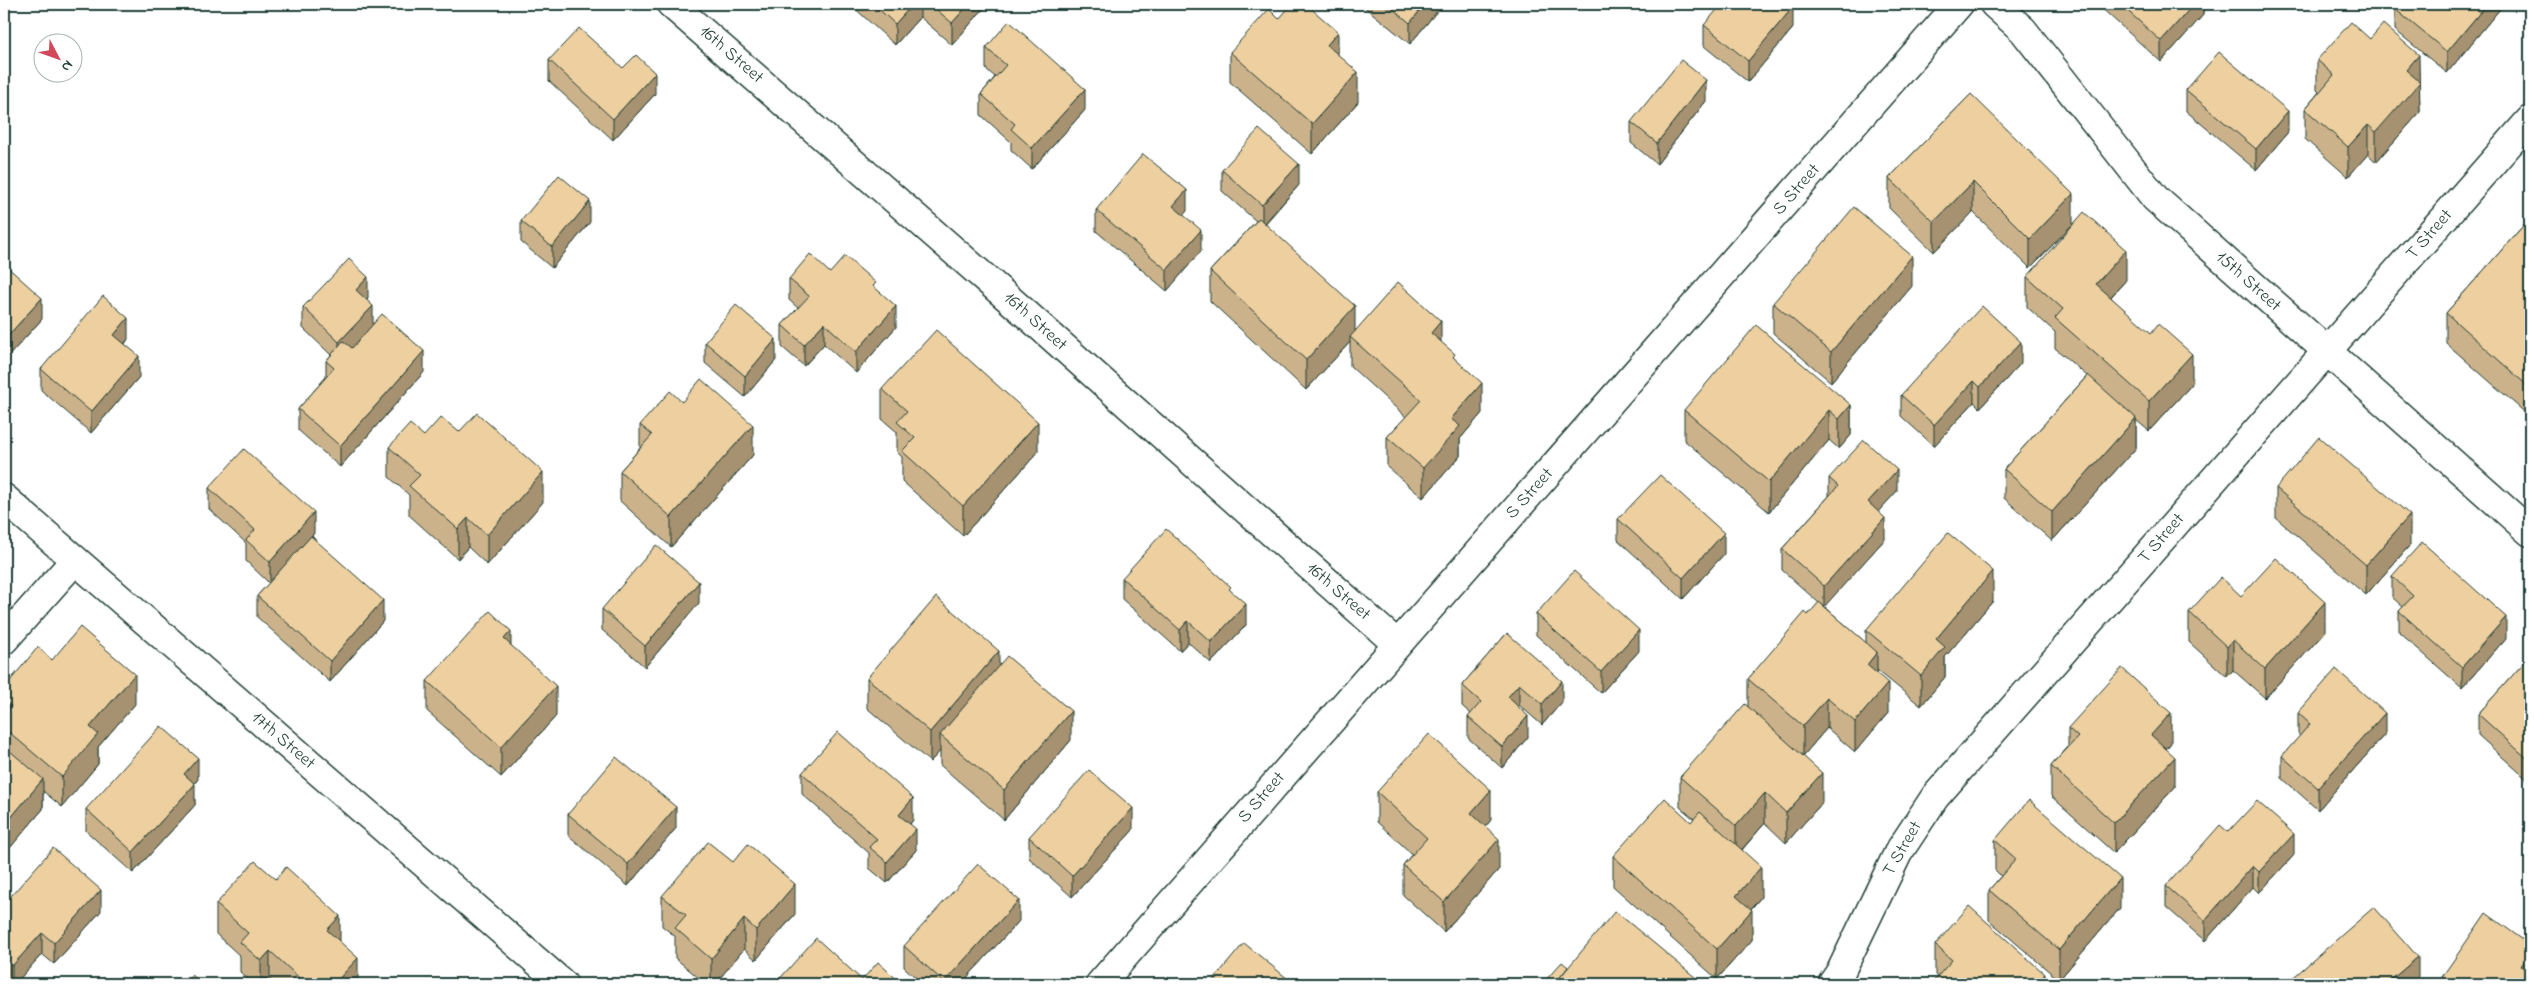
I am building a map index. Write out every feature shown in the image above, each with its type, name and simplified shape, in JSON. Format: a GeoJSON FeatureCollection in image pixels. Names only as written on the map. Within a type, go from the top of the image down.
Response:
{"type":"FeatureCollection","features":[{"type":"Feature","properties":{"kind":"street","name":"16th Street"},"geometry":{"type":"LineString","coordinates":[[671,4],[1032,319],[1397,644]]}},
{"type":"Feature","properties":{"kind":"street","name":"S Street"},"geometry":{"type":"LineString","coordinates":[[1100,984],[1397,644],[1606,410],[1959,4]]}},
{"type":"Feature","properties":{"kind":"street","name":"15th Street"},"geometry":{"type":"LineString","coordinates":[[1994,4],[2023,30],[2154,198],[2530,532]]}},
{"type":"Feature","properties":{"kind":"street","name":"T Street"},"geometry":{"type":"LineString","coordinates":[[1832,984],[1841,971],[1898,853],[1935,796],[2530,120]]}},
{"type":"Feature","properties":{"kind":"street","name":"17th Street"},"geometry":{"type":"LineString","coordinates":[[4,498],[563,984]]}},
{"type":"Feature","properties":{"kind":"street"},"geometry":{"type":"LineString","coordinates":[[4,640],[75,560]]}},
{"type":"Feature","properties":{"kind":"building"},"geometry":{"type":"Polygon","coordinates":[[[873,4],[913,4],[895,24],[873,4]]]}},
{"type":"Feature","properties":{"kind":"building"},"geometry":{"type":"Polygon","coordinates":[[[930,4],[969,4],[952,23],[930,4]]]}},
{"type":"Feature","properties":{"kind":"building"},"geometry":{"type":"Polygon","coordinates":[[[1292,4],[1306,4],[1338,32],[1327,45],[1358,72],[1312,124],[1230,52],[1269,9],[1279,19],[1292,4]]]}},
{"type":"Feature","properties":{"kind":"building"},"geometry":{"type":"Polygon","coordinates":[[[1387,4],[1425,4],[1410,23],[1387,4]]]}},
{"type":"Feature","properties":{"kind":"building"},"geometry":{"type":"Polygon","coordinates":[[[1722,4],[1790,4],[1793,7],[1748,61],[1704,25],[1722,4]]]}},
{"type":"Feature","properties":{"kind":"building"},"geometry":{"type":"Polygon","coordinates":[[[2120,4],[2194,4],[2161,41],[2120,4]]]}},
{"type":"Feature","properties":{"kind":"building"},"geometry":{"type":"Polygon","coordinates":[[[2399,4],[2487,4],[2447,52],[2395,9],[2399,4]]]}},
{"type":"Feature","properties":{"kind":"building"},"geometry":{"type":"Polygon","coordinates":[[[1009,21],[1085,89],[1032,148],[1011,129],[1015,124],[981,94],[1006,65],[986,48],[1009,21]]]}},
{"type":"Feature","properties":{"kind":"building"},"geometry":{"type":"Polygon","coordinates":[[[2351,22],[2370,39],[2383,24],[2419,55],[2406,70],[2420,82],[2376,132],[2368,125],[2348,147],[2305,109],[2334,75],[2317,60],[2351,22]]]}},
{"type":"Feature","properties":{"kind":"building"},"geometry":{"type":"Polygon","coordinates":[[[579,28],[623,68],[636,55],[655,73],[613,119],[549,60],[579,28]]]}},
{"type":"Feature","properties":{"kind":"building"},"geometry":{"type":"Polygon","coordinates":[[[2219,52],[2288,111],[2256,149],[2186,90],[2219,52]]]}},
{"type":"Feature","properties":{"kind":"building"},"geometry":{"type":"Polygon","coordinates":[[[1681,60],[1706,80],[1657,143],[1631,122],[1681,60]]]}},
{"type":"Feature","properties":{"kind":"building"},"geometry":{"type":"Polygon","coordinates":[[[1971,94],[2073,194],[2030,239],[1973,182],[1934,222],[1889,178],[1971,94]]]}},
{"type":"Feature","properties":{"kind":"building"},"geometry":{"type":"Polygon","coordinates":[[[1259,129],[1299,164],[1262,205],[1222,170],[1259,129]]]}},
{"type":"Feature","properties":{"kind":"building"},"geometry":{"type":"Polygon","coordinates":[[[1143,154],[1187,190],[1173,206],[1201,230],[1167,270],[1096,210],[1143,154]]]}},
{"type":"Feature","properties":{"kind":"building"},"geometry":{"type":"Polygon","coordinates":[[[559,175],[590,201],[552,247],[521,221],[559,175]]]}},
{"type":"Feature","properties":{"kind":"building"},"geometry":{"type":"Polygon","coordinates":[[[1854,207],[1912,256],[1831,352],[1773,303],[1854,207]]]}},
{"type":"Feature","properties":{"kind":"building"},"geometry":{"type":"Polygon","coordinates":[[[2084,212],[2126,250],[2096,284],[2151,333],[2158,324],[2192,354],[2149,401],[2055,318],[2063,309],[2027,277],[2084,212]]]}},
{"type":"Feature","properties":{"kind":"building"},"geometry":{"type":"Polygon","coordinates":[[[1259,218],[1355,306],[1306,360],[1210,271],[1259,218]]]}},
{"type":"Feature","properties":{"kind":"building"},"geometry":{"type":"Polygon","coordinates":[[[2530,218],[2530,388],[2446,313],[2530,218]]]}},
{"type":"Feature","properties":{"kind":"building"},"geometry":{"type":"Polygon","coordinates":[[[810,254],[830,273],[845,256],[876,283],[873,286],[896,306],[856,352],[824,323],[804,345],[782,325],[809,296],[789,279],[810,254]]]}},
{"type":"Feature","properties":{"kind":"building"},"geometry":{"type":"Polygon","coordinates":[[[349,259],[368,277],[356,290],[373,306],[339,342],[303,307],[349,259]]]}},
{"type":"Feature","properties":{"kind":"building"},"geometry":{"type":"Polygon","coordinates":[[[4,264],[42,298],[5,339],[4,338],[4,264]]]}},
{"type":"Feature","properties":{"kind":"building"},"geometry":{"type":"Polygon","coordinates":[[[1398,282],[1441,321],[1431,333],[1455,354],[1453,357],[1482,383],[1451,419],[1460,426],[1423,468],[1387,437],[1421,400],[1350,337],[1398,282]]]}},
{"type":"Feature","properties":{"kind":"building"},"geometry":{"type":"Polygon","coordinates":[[[103,296],[128,318],[114,335],[139,356],[91,412],[41,369],[103,296]]]}},
{"type":"Feature","properties":{"kind":"building"},"geometry":{"type":"Polygon","coordinates":[[[736,305],[776,339],[745,376],[705,342],[736,305]]]}},
{"type":"Feature","properties":{"kind":"building"},"geometry":{"type":"Polygon","coordinates":[[[1982,306],[2021,342],[1980,387],[1974,381],[1934,425],[1901,395],[1982,306]]]}},
{"type":"Feature","properties":{"kind":"building"},"geometry":{"type":"Polygon","coordinates":[[[382,314],[424,351],[340,446],[298,409],[334,368],[326,361],[343,341],[352,348],[382,314]]]}},
{"type":"Feature","properties":{"kind":"building"},"geometry":{"type":"Polygon","coordinates":[[[1756,325],[1851,405],[1839,419],[1829,410],[1769,482],[1684,410],[1756,325]]]}},
{"type":"Feature","properties":{"kind":"building"},"geometry":{"type":"Polygon","coordinates":[[[936,330],[1038,422],[963,506],[902,451],[915,438],[897,422],[907,411],[882,389],[936,330]]]}},
{"type":"Feature","properties":{"kind":"building"},"geometry":{"type":"Polygon","coordinates":[[[2088,375],[2136,418],[2052,512],[2004,469],[2088,375]]]}},
{"type":"Feature","properties":{"kind":"building"},"geometry":{"type":"Polygon","coordinates":[[[701,379],[753,425],[671,517],[620,471],[652,435],[640,425],[670,391],[682,402],[701,379]]]}},
{"type":"Feature","properties":{"kind":"building"},"geometry":{"type":"Polygon","coordinates":[[[477,413],[543,472],[487,535],[468,518],[458,529],[409,486],[420,475],[389,447],[410,424],[424,436],[441,417],[459,432],[477,413]]]}},
{"type":"Feature","properties":{"kind":"building"},"geometry":{"type":"Polygon","coordinates":[[[2319,437],[2410,515],[2366,565],[2276,488],[2319,437]]]}},
{"type":"Feature","properties":{"kind":"building"},"geometry":{"type":"Polygon","coordinates":[[[1864,440],[1897,470],[1868,502],[1885,518],[1824,586],[1782,549],[1838,486],[1829,478],[1864,440]]]}},
{"type":"Feature","properties":{"kind":"building"},"geometry":{"type":"Polygon","coordinates":[[[244,449],[314,512],[270,562],[246,540],[255,530],[209,488],[244,449]]]}},
{"type":"Feature","properties":{"kind":"building"},"geometry":{"type":"Polygon","coordinates":[[[1660,475],[1724,533],[1683,578],[1618,519],[1660,475]]]}},
{"type":"Feature","properties":{"kind":"building"},"geometry":{"type":"Polygon","coordinates":[[[1166,529],[1231,587],[1229,589],[1246,604],[1211,642],[1188,621],[1180,630],[1122,578],[1166,529]]]}},
{"type":"Feature","properties":{"kind":"building"},"geometry":{"type":"Polygon","coordinates":[[[1948,533],[1993,571],[1936,639],[1945,647],[1921,676],[1866,630],[1948,533]]]}},
{"type":"Feature","properties":{"kind":"building"},"geometry":{"type":"Polygon","coordinates":[[[311,536],[383,600],[330,661],[257,596],[311,536]]]}},
{"type":"Feature","properties":{"kind":"building"},"geometry":{"type":"Polygon","coordinates":[[[2422,542],[2506,617],[2462,667],[2399,611],[2413,596],[2392,576],[2422,542]]]}},
{"type":"Feature","properties":{"kind":"building"},"geometry":{"type":"Polygon","coordinates":[[[656,545],[699,582],[645,646],[602,609],[656,545]]]}},
{"type":"Feature","properties":{"kind":"building"},"geometry":{"type":"Polygon","coordinates":[[[2276,558],[2325,602],[2265,669],[2233,640],[2227,647],[2189,612],[2221,577],[2241,596],[2276,558]]]}},
{"type":"Feature","properties":{"kind":"building"},"geometry":{"type":"Polygon","coordinates":[[[1574,571],[1639,630],[1601,672],[1536,614],[1574,571]]]}},
{"type":"Feature","properties":{"kind":"building"},"geometry":{"type":"Polygon","coordinates":[[[936,597],[999,651],[930,732],[867,678],[936,597]]]}},
{"type":"Feature","properties":{"kind":"building"},"geometry":{"type":"Polygon","coordinates":[[[1819,602],[1877,652],[1867,665],[1888,683],[1855,722],[1827,698],[1803,726],[1748,679],[1805,612],[1808,615],[1819,602]]]}},
{"type":"Feature","properties":{"kind":"building"},"geometry":{"type":"Polygon","coordinates":[[[490,611],[511,631],[504,639],[556,686],[501,747],[427,681],[490,611]]]}},
{"type":"Feature","properties":{"kind":"building"},"geometry":{"type":"Polygon","coordinates":[[[80,627],[135,674],[90,727],[98,734],[62,777],[4,728],[4,714],[11,706],[4,700],[4,688],[38,647],[52,660],[80,627]]]}},
{"type":"Feature","properties":{"kind":"building"},"geometry":{"type":"Polygon","coordinates":[[[1507,633],[1562,681],[1542,704],[1519,684],[1508,697],[1528,716],[1502,747],[1468,717],[1481,702],[1462,685],[1507,633]]]}},
{"type":"Feature","properties":{"kind":"building"},"geometry":{"type":"Polygon","coordinates":[[[1007,656],[1071,711],[1004,790],[940,735],[1007,656]]]}},
{"type":"Feature","properties":{"kind":"building"},"geometry":{"type":"Polygon","coordinates":[[[2530,656],[2530,761],[2478,714],[2530,656]]]}},
{"type":"Feature","properties":{"kind":"building"},"geometry":{"type":"Polygon","coordinates":[[[2122,668],[2171,713],[2151,735],[2175,757],[2114,823],[2051,766],[2078,737],[2068,728],[2122,668]]]}},
{"type":"Feature","properties":{"kind":"building"},"geometry":{"type":"Polygon","coordinates":[[[2336,669],[2385,713],[2318,788],[2282,756],[2310,724],[2298,713],[2336,669]]]}},
{"type":"Feature","properties":{"kind":"building"},"geometry":{"type":"Polygon","coordinates":[[[1745,704],[1822,773],[1786,813],[1765,793],[1736,826],[1680,777],[1745,704]]]}},
{"type":"Feature","properties":{"kind":"building"},"geometry":{"type":"Polygon","coordinates":[[[161,726],[198,758],[184,774],[195,784],[133,852],[86,809],[161,726]]]}},
{"type":"Feature","properties":{"kind":"building"},"geometry":{"type":"Polygon","coordinates":[[[838,732],[913,798],[899,815],[916,829],[887,862],[869,847],[877,839],[802,773],[838,732]]]}},
{"type":"Feature","properties":{"kind":"building"},"geometry":{"type":"Polygon","coordinates":[[[1429,734],[1491,790],[1471,813],[1499,839],[1444,902],[1403,865],[1427,838],[1377,792],[1429,734]]]}},
{"type":"Feature","properties":{"kind":"building"},"geometry":{"type":"Polygon","coordinates":[[[4,746],[43,779],[4,826],[4,746]]]}},
{"type":"Feature","properties":{"kind":"building"},"geometry":{"type":"Polygon","coordinates":[[[616,757],[676,807],[628,864],[568,814],[616,757]]]}},
{"type":"Feature","properties":{"kind":"building"},"geometry":{"type":"Polygon","coordinates":[[[1089,770],[1133,808],[1072,876],[1029,837],[1089,770]]]}},
{"type":"Feature","properties":{"kind":"building"},"geometry":{"type":"Polygon","coordinates":[[[1665,798],[1691,822],[1700,812],[1761,867],[1736,896],[1752,910],[1717,949],[1613,856],[1665,798]]]}},
{"type":"Feature","properties":{"kind":"building"},"geometry":{"type":"Polygon","coordinates":[[[2029,800],[2120,878],[2059,950],[1989,890],[2016,859],[1995,840],[2029,800]]]}},
{"type":"Feature","properties":{"kind":"building"},"geometry":{"type":"Polygon","coordinates":[[[2257,801],[2294,834],[2259,872],[2253,866],[2205,920],[2166,886],[2220,825],[2228,832],[2257,801]]]}},
{"type":"Feature","properties":{"kind":"building"},"geometry":{"type":"Polygon","coordinates":[[[708,842],[733,862],[748,844],[795,884],[756,930],[744,919],[711,959],[675,928],[686,915],[662,896],[708,842]]]}},
{"type":"Feature","properties":{"kind":"building"},"geometry":{"type":"Polygon","coordinates":[[[53,848],[101,890],[54,943],[42,933],[12,966],[4,958],[4,904],[53,848]]]}},
{"type":"Feature","properties":{"kind":"building"},"geometry":{"type":"Polygon","coordinates":[[[255,861],[276,879],[286,867],[340,916],[327,930],[358,958],[334,984],[306,984],[270,951],[261,961],[240,942],[248,933],[216,904],[255,861]]]}},
{"type":"Feature","properties":{"kind":"building"},"geometry":{"type":"Polygon","coordinates":[[[978,864],[1019,900],[944,982],[904,946],[978,864]]]}},
{"type":"Feature","properties":{"kind":"building"},"geometry":{"type":"Polygon","coordinates":[[[1969,906],[2045,974],[2036,984],[1931,984],[1952,960],[1935,945],[1969,906]]]}},
{"type":"Feature","properties":{"kind":"building"},"geometry":{"type":"Polygon","coordinates":[[[2374,907],[2418,957],[2386,984],[2290,984],[2288,982],[2374,907]]]}},
{"type":"Feature","properties":{"kind":"building"},"geometry":{"type":"Polygon","coordinates":[[[1615,911],[1696,978],[1690,984],[1561,984],[1557,981],[1615,911]]]}},
{"type":"Feature","properties":{"kind":"building"},"geometry":{"type":"Polygon","coordinates":[[[2486,913],[2530,945],[2530,953],[2521,966],[2530,973],[2530,984],[2453,984],[2442,977],[2486,913]]]}},
{"type":"Feature","properties":{"kind":"building"},"geometry":{"type":"Polygon","coordinates":[[[816,938],[862,980],[878,962],[902,984],[775,984],[816,938]]]}},
{"type":"Feature","properties":{"kind":"building"},"geometry":{"type":"Polygon","coordinates":[[[1244,943],[1294,984],[1210,984],[1244,943]]]}},
{"type":"Feature","properties":{"kind":"building"},"geometry":{"type":"Polygon","coordinates":[[[1562,962],[1568,967],[1557,981],[1557,984],[1542,984],[1562,962]]]}},
{"type":"Feature","properties":{"kind":"building"},"geometry":{"type":"Polygon","coordinates":[[[192,975],[203,984],[184,984],[192,975]]]}}]}
